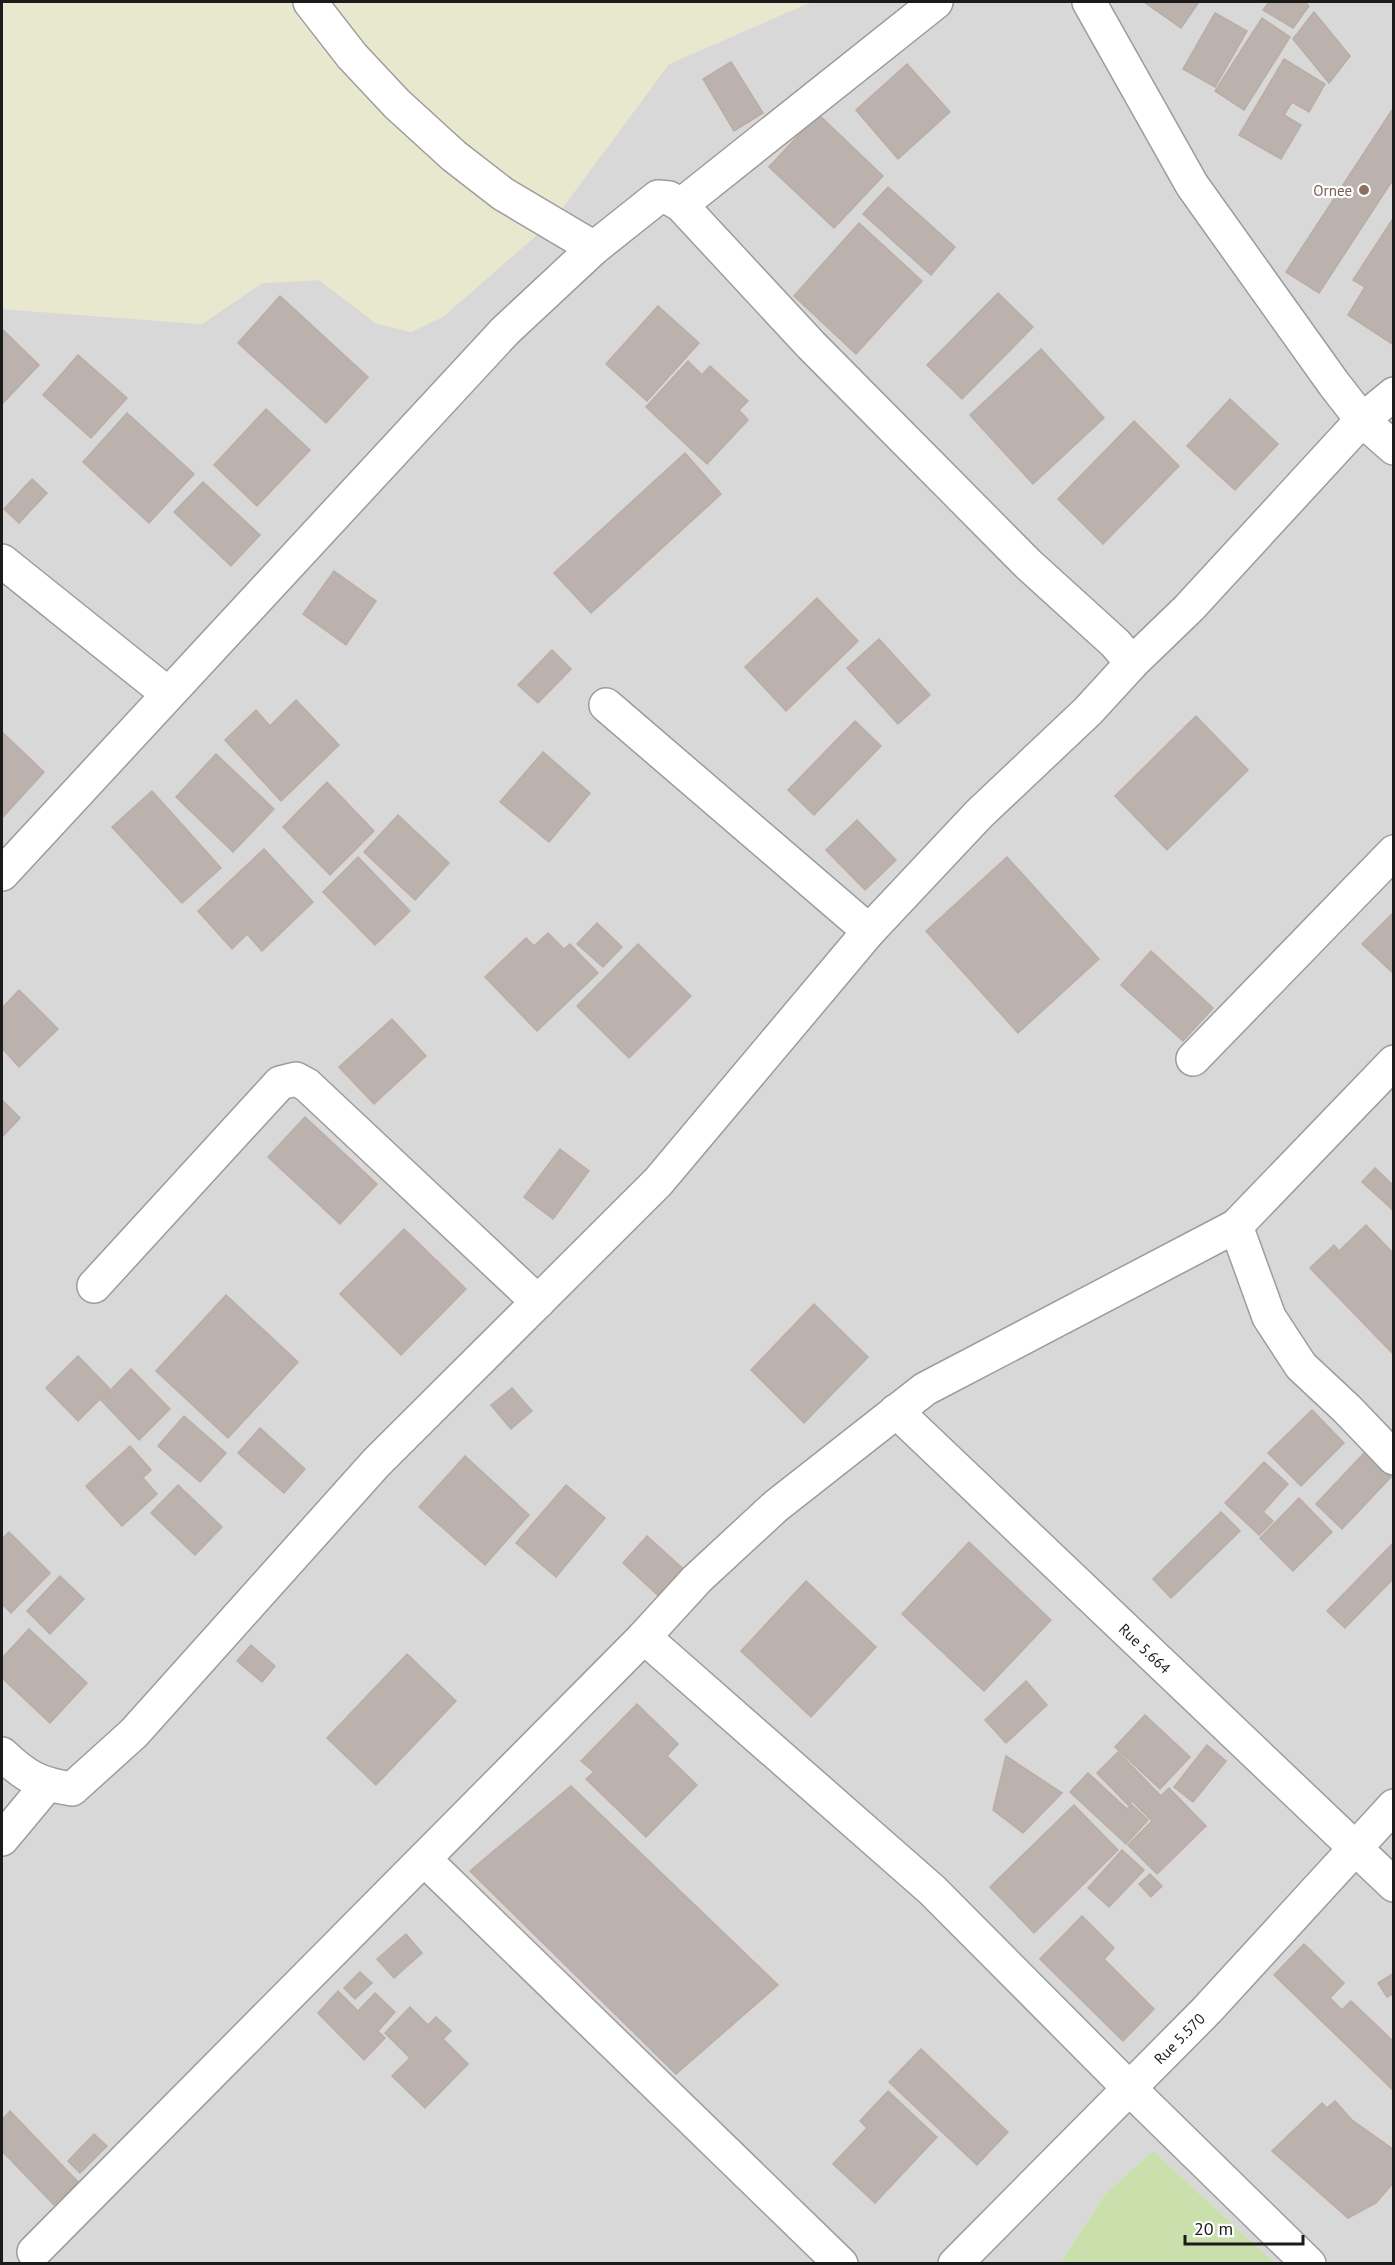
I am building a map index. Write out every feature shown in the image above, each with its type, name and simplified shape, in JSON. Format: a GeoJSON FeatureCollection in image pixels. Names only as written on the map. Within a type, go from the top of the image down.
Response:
{"type":"FeatureCollection","features":[{"type":"Feature","properties":{"kind":"street"},"geometry":{"type":"LineString","coordinates":[[310,2],[351,56],[397,104],[454,156],[503,194],[594,248]]}},
{"type":"Feature","properties":{"kind":"street"},"geometry":{"type":"LineString","coordinates":[[681,205],[936,2]]}},
{"type":"Feature","properties":{"kind":"street"},"geometry":{"type":"LineString","coordinates":[[1089,2],[1192,185],[1334,384],[1362,420],[1394,448]]}},
{"type":"Feature","properties":{"kind":"street"},"geometry":{"type":"LineString","coordinates":[[2,874],[505,331],[594,248],[658,198],[669,198],[681,205],[828,362],[1028,564],[1115,643],[1132,663]]}},
{"type":"Feature","properties":{"kind":"street"},"geometry":{"type":"LineString","coordinates":[[2,1754],[21,1772],[47,1785],[72,1789],[134,1733],[376,1463],[658,1182],[869,931],[979,814],[1088,711],[1132,663],[1189,608],[1362,420],[1394,394]]}},
{"type":"Feature","properties":{"kind":"street"},"geometry":{"type":"LineString","coordinates":[[2,561],[168,694]]}},
{"type":"Feature","properties":{"kind":"street"},"geometry":{"type":"LineString","coordinates":[[606,705],[869,931]]}},
{"type":"Feature","properties":{"kind":"street"},"geometry":{"type":"LineString","coordinates":[[1193,1059],[1394,852]]}},
{"type":"Feature","properties":{"kind":"street"},"geometry":{"type":"LineString","coordinates":[[34,2252],[644,1637],[697,1579],[776,1506],[925,1389],[1236,1227],[1394,1062]]}},
{"type":"Feature","properties":{"kind":"street"},"geometry":{"type":"LineString","coordinates":[[94,1286],[280,1083],[296,1079],[307,1085],[538,1302]]}},
{"type":"Feature","properties":{"kind":"street"},"geometry":{"type":"LineString","coordinates":[[1236,1227],[1269,1317],[1301,1366],[1394,1458]]}},
{"type":"Feature","properties":{"kind":"street","name":"Rue 5.664"},"geometry":{"type":"LineString","coordinates":[[896,1411],[1394,1885]]}},
{"type":"Feature","properties":{"kind":"street"},"geometry":{"type":"LineString","coordinates":[[644,1637],[932,1890],[1129,2088],[1310,2264]]}},
{"type":"Feature","properties":{"kind":"street"},"geometry":{"type":"LineString","coordinates":[[2,1839],[47,1785]]}},
{"type":"Feature","properties":{"kind":"street","name":"Rue 5.570"},"geometry":{"type":"LineString","coordinates":[[955,2264],[1207,2010],[1394,1806]]}},
{"type":"Feature","properties":{"kind":"street"},"geometry":{"type":"LineString","coordinates":[[424,1859],[841,2264]]}},
{"type":"Feature","properties":{"kind":"shaded area"},"geometry":{"type":"Polygon","coordinates":[[[811,2],[1393,2],[1393,2263],[1275,2263],[1153,2151],[1105,2194],[1060,2263],[2,2263],[2,309],[202,324],[262,283],[319,280],[377,324],[552,222],[669,64],[811,2]]]}},
{"type":"Feature","properties":{"kind":"green space"},"geometry":{"type":"Polygon","coordinates":[[[2,2],[811,2],[669,64],[552,222],[443,317],[411,332],[377,324],[319,280],[262,283],[202,324],[2,309],[2,2]]]}},
{"type":"Feature","properties":{"kind":"green space"},"geometry":{"type":"Polygon","coordinates":[[[1153,2151],[1275,2263],[1060,2263],[1105,2194],[1153,2151]]]}},
{"type":"Feature","properties":{"kind":"building"},"geometry":{"type":"Polygon","coordinates":[[[1144,2],[1199,2],[1181,28],[1144,2]]]}},
{"type":"Feature","properties":{"kind":"building"},"geometry":{"type":"Polygon","coordinates":[[[1269,2],[1305,2],[1309,6],[1293,28],[1263,10],[1269,2]]]}},
{"type":"Feature","properties":{"kind":"building"},"geometry":{"type":"Polygon","coordinates":[[[1314,12],[1350,56],[1329,83],[1293,39],[1314,12]]]}},
{"type":"Feature","properties":{"kind":"building"},"geometry":{"type":"Polygon","coordinates":[[[1215,13],[1247,31],[1215,87],[1183,69],[1215,13]]]}},
{"type":"Feature","properties":{"kind":"building"},"geometry":{"type":"Polygon","coordinates":[[[1262,18],[1290,37],[1244,110],[1215,91],[1262,18]]]}},
{"type":"Feature","properties":{"kind":"building"},"geometry":{"type":"Polygon","coordinates":[[[1284,59],[1325,84],[1309,112],[1292,102],[1284,115],[1301,125],[1281,159],[1239,135],[1284,59]]]}},
{"type":"Feature","properties":{"kind":"building"},"geometry":{"type":"Polygon","coordinates":[[[731,62],[763,113],[734,131],[703,79],[731,62]]]}},
{"type":"Feature","properties":{"kind":"building"},"geometry":{"type":"Polygon","coordinates":[[[907,64],[950,112],[898,159],[856,110],[907,64]]]}},
{"type":"Feature","properties":{"kind":"building"},"geometry":{"type":"Polygon","coordinates":[[[1394,107],[1394,178],[1319,293],[1286,272],[1394,107]]]}},
{"type":"Feature","properties":{"kind":"building"},"geometry":{"type":"Polygon","coordinates":[[[818,114],[883,176],[834,228],[769,167],[818,114]]]}},
{"type":"Feature","properties":{"kind":"building"},"geometry":{"type":"Polygon","coordinates":[[[888,187],[955,247],[931,275],[863,214],[888,187]]]}},
{"type":"Feature","properties":{"kind":"building"},"geometry":{"type":"Polygon","coordinates":[[[1394,217],[1394,345],[1348,315],[1365,287],[1353,280],[1394,217]]]}},
{"type":"Feature","properties":{"kind":"building"},"geometry":{"type":"Polygon","coordinates":[[[859,223],[922,281],[856,354],[794,296],[859,223]]]}},
{"type":"Feature","properties":{"kind":"building"},"geometry":{"type":"Polygon","coordinates":[[[998,293],[1033,327],[962,399],[927,365],[998,293]]]}},
{"type":"Feature","properties":{"kind":"building"},"geometry":{"type":"Polygon","coordinates":[[[280,296],[368,377],[326,423],[238,343],[280,296]]]}},
{"type":"Feature","properties":{"kind":"building"},"geometry":{"type":"Polygon","coordinates":[[[658,306],[699,343],[647,401],[606,364],[658,306]]]}},
{"type":"Feature","properties":{"kind":"building"},"geometry":{"type":"Polygon","coordinates":[[[2,329],[39,365],[2,404],[2,329]]]}},
{"type":"Feature","properties":{"kind":"building"},"geometry":{"type":"Polygon","coordinates":[[[1041,349],[1104,418],[1033,484],[970,415],[1041,349]]]}},
{"type":"Feature","properties":{"kind":"building"},"geometry":{"type":"Polygon","coordinates":[[[78,355],[127,398],[91,438],[43,395],[78,355]]]}},
{"type":"Feature","properties":{"kind":"building"},"geometry":{"type":"Polygon","coordinates":[[[688,361],[702,375],[710,366],[748,401],[739,410],[748,420],[707,464],[646,407],[688,361]]]}},
{"type":"Feature","properties":{"kind":"building"},"geometry":{"type":"Polygon","coordinates":[[[1230,399],[1278,444],[1235,490],[1187,446],[1230,399]]]}},
{"type":"Feature","properties":{"kind":"building"},"geometry":{"type":"Polygon","coordinates":[[[266,409],[310,450],[257,506],[214,465],[266,409]]]}},
{"type":"Feature","properties":{"kind":"building"},"geometry":{"type":"Polygon","coordinates":[[[127,413],[194,474],[149,523],[83,462],[127,413]]]}},
{"type":"Feature","properties":{"kind":"building"},"geometry":{"type":"Polygon","coordinates":[[[1134,421],[1179,466],[1103,544],[1058,499],[1134,421]]]}},
{"type":"Feature","properties":{"kind":"building"},"geometry":{"type":"Polygon","coordinates":[[[685,453],[721,494],[591,613],[554,573],[685,453]]]}},
{"type":"Feature","properties":{"kind":"building"},"geometry":{"type":"Polygon","coordinates":[[[32,479],[47,493],[19,523],[4,509],[32,479]]]}},
{"type":"Feature","properties":{"kind":"building"},"geometry":{"type":"Polygon","coordinates":[[[203,482],[260,535],[231,566],[174,512],[203,482]]]}},
{"type":"Feature","properties":{"kind":"building"},"geometry":{"type":"Polygon","coordinates":[[[334,571],[376,601],[346,645],[303,614],[334,571]]]}},
{"type":"Feature","properties":{"kind":"building"},"geometry":{"type":"Polygon","coordinates":[[[817,598],[858,641],[786,711],[745,667],[817,598]]]}},
{"type":"Feature","properties":{"kind":"building"},"geometry":{"type":"Polygon","coordinates":[[[879,639],[930,695],[898,724],[847,668],[879,639]]]}},
{"type":"Feature","properties":{"kind":"building"},"geometry":{"type":"Polygon","coordinates":[[[552,650],[571,669],[538,703],[518,685],[552,650]]]}},
{"type":"Feature","properties":{"kind":"building"},"geometry":{"type":"Polygon","coordinates":[[[296,700],[339,745],[281,801],[225,740],[256,710],[270,726],[296,700]]]}},
{"type":"Feature","properties":{"kind":"building"},"geometry":{"type":"Polygon","coordinates":[[[1196,716],[1248,770],[1167,850],[1115,796],[1196,716]]]}},
{"type":"Feature","properties":{"kind":"building"},"geometry":{"type":"Polygon","coordinates":[[[855,721],[881,746],[814,815],[788,790],[855,721]]]}},
{"type":"Feature","properties":{"kind":"building"},"geometry":{"type":"Polygon","coordinates":[[[2,732],[44,772],[2,818],[2,732]]]}},
{"type":"Feature","properties":{"kind":"building"},"geometry":{"type":"Polygon","coordinates":[[[543,752],[590,793],[549,842],[500,802],[543,752]]]}},
{"type":"Feature","properties":{"kind":"building"},"geometry":{"type":"Polygon","coordinates":[[[216,754],[274,809],[233,852],[176,797],[216,754]]]}},
{"type":"Feature","properties":{"kind":"building"},"geometry":{"type":"Polygon","coordinates":[[[327,782],[374,831],[330,875],[283,827],[327,782]]]}},
{"type":"Feature","properties":{"kind":"building"},"geometry":{"type":"Polygon","coordinates":[[[152,791],[221,868],[182,903],[112,827],[152,791]]]}},
{"type":"Feature","properties":{"kind":"building"},"geometry":{"type":"Polygon","coordinates":[[[398,815],[449,863],[415,900],[364,852],[398,815]]]}},
{"type":"Feature","properties":{"kind":"building"},"geometry":{"type":"Polygon","coordinates":[[[857,820],[896,860],[865,890],[826,850],[857,820]]]}},
{"type":"Feature","properties":{"kind":"building"},"geometry":{"type":"Polygon","coordinates":[[[264,849],[313,902],[262,951],[247,934],[232,949],[198,911],[264,849]]]}},
{"type":"Feature","properties":{"kind":"building"},"geometry":{"type":"Polygon","coordinates":[[[358,857],[410,911],[375,945],[323,892],[358,857]]]}},
{"type":"Feature","properties":{"kind":"building"},"geometry":{"type":"Polygon","coordinates":[[[1007,857],[1099,959],[1018,1033],[926,931],[1007,857]]]}},
{"type":"Feature","properties":{"kind":"building"},"geometry":{"type":"Polygon","coordinates":[[[1394,912],[1394,974],[1362,944],[1394,912]]]}},
{"type":"Feature","properties":{"kind":"building"},"geometry":{"type":"Polygon","coordinates":[[[597,923],[622,947],[603,967],[577,944],[597,923]]]}},
{"type":"Feature","properties":{"kind":"building"},"geometry":{"type":"Polygon","coordinates":[[[548,933],[564,949],[570,944],[598,973],[537,1031],[485,977],[526,938],[534,946],[548,933]]]}},
{"type":"Feature","properties":{"kind":"building"},"geometry":{"type":"Polygon","coordinates":[[[638,944],[691,996],[629,1058],[577,1006],[638,944]]]}},
{"type":"Feature","properties":{"kind":"building"},"geometry":{"type":"Polygon","coordinates":[[[1151,951],[1213,1008],[1183,1041],[1121,985],[1151,951]]]}},
{"type":"Feature","properties":{"kind":"building"},"geometry":{"type":"Polygon","coordinates":[[[19,990],[58,1029],[19,1067],[2,1048],[2,1008],[19,990]]]}},
{"type":"Feature","properties":{"kind":"building"},"geometry":{"type":"Polygon","coordinates":[[[392,1019],[426,1056],[374,1104],[339,1067],[392,1019]]]}},
{"type":"Feature","properties":{"kind":"building"},"geometry":{"type":"Polygon","coordinates":[[[2,1100],[20,1118],[2,1137],[2,1100]]]}},
{"type":"Feature","properties":{"kind":"building"},"geometry":{"type":"Polygon","coordinates":[[[305,1117],[377,1184],[340,1224],[268,1157],[305,1117]]]}},
{"type":"Feature","properties":{"kind":"building"},"geometry":{"type":"Polygon","coordinates":[[[560,1149],[589,1171],[553,1219],[524,1197],[560,1149]]]}},
{"type":"Feature","properties":{"kind":"building"},"geometry":{"type":"Polygon","coordinates":[[[1375,1168],[1394,1186],[1394,1211],[1362,1182],[1375,1168]]]}},
{"type":"Feature","properties":{"kind":"building"},"geometry":{"type":"Polygon","coordinates":[[[1366,1225],[1394,1254],[1394,1355],[1310,1268],[1334,1245],[1339,1251],[1366,1225]]]}},
{"type":"Feature","properties":{"kind":"building"},"geometry":{"type":"Polygon","coordinates":[[[404,1229],[466,1289],[401,1355],[340,1294],[404,1229]]]}},
{"type":"Feature","properties":{"kind":"building"},"geometry":{"type":"Polygon","coordinates":[[[226,1295],[298,1362],[228,1438],[156,1371],[226,1295]]]}},
{"type":"Feature","properties":{"kind":"building"},"geometry":{"type":"Polygon","coordinates":[[[814,1304],[868,1357],[804,1423],[751,1370],[814,1304]]]}},
{"type":"Feature","properties":{"kind":"building"},"geometry":{"type":"Polygon","coordinates":[[[78,1356],[110,1389],[78,1421],[46,1388],[78,1356]]]}},
{"type":"Feature","properties":{"kind":"building"},"geometry":{"type":"Polygon","coordinates":[[[131,1369],[170,1409],[139,1440],[101,1400],[131,1369]]]}},
{"type":"Feature","properties":{"kind":"building"},"geometry":{"type":"Polygon","coordinates":[[[512,1388],[532,1411],[511,1429],[491,1405],[512,1388]]]}},
{"type":"Feature","properties":{"kind":"building"},"geometry":{"type":"Polygon","coordinates":[[[1312,1410],[1344,1443],[1301,1486],[1268,1453],[1312,1410]]]}},
{"type":"Feature","properties":{"kind":"building"},"geometry":{"type":"Polygon","coordinates":[[[184,1416],[226,1453],[200,1482],[158,1446],[184,1416]]]}},
{"type":"Feature","properties":{"kind":"building"},"geometry":{"type":"Polygon","coordinates":[[[260,1428],[305,1469],[284,1493],[238,1453],[260,1428]]]}},
{"type":"Feature","properties":{"kind":"building"},"geometry":{"type":"Polygon","coordinates":[[[130,1446],[151,1470],[143,1478],[157,1494],[122,1526],[86,1486],[130,1446]]]}},
{"type":"Feature","properties":{"kind":"building"},"geometry":{"type":"Polygon","coordinates":[[[1365,1452],[1391,1477],[1342,1529],[1316,1504],[1365,1452]]]}},
{"type":"Feature","properties":{"kind":"building"},"geometry":{"type":"Polygon","coordinates":[[[465,1456],[529,1515],[485,1565],[419,1507],[465,1456]]]}},
{"type":"Feature","properties":{"kind":"building"},"geometry":{"type":"Polygon","coordinates":[[[1264,1462],[1288,1484],[1263,1512],[1273,1521],[1259,1535],[1225,1503],[1264,1462]]]}},
{"type":"Feature","properties":{"kind":"building"},"geometry":{"type":"Polygon","coordinates":[[[178,1485],[222,1527],[195,1555],[151,1513],[178,1485]]]}},
{"type":"Feature","properties":{"kind":"building"},"geometry":{"type":"Polygon","coordinates":[[[566,1485],[605,1518],[556,1577],[516,1543],[566,1485]]]}},
{"type":"Feature","properties":{"kind":"building"},"geometry":{"type":"Polygon","coordinates":[[[1299,1498],[1332,1532],[1293,1571],[1260,1538],[1299,1498]]]}},
{"type":"Feature","properties":{"kind":"building"},"geometry":{"type":"Polygon","coordinates":[[[1221,1512],[1240,1531],[1171,1598],[1153,1579],[1221,1512]]]}},
{"type":"Feature","properties":{"kind":"building"},"geometry":{"type":"Polygon","coordinates":[[[9,1532],[50,1573],[11,1613],[2,1604],[2,1539],[9,1532]]]}},
{"type":"Feature","properties":{"kind":"building"},"geometry":{"type":"Polygon","coordinates":[[[647,1536],[690,1575],[665,1602],[623,1563],[647,1536]]]}},
{"type":"Feature","properties":{"kind":"building"},"geometry":{"type":"Polygon","coordinates":[[[969,1542],[1051,1620],[984,1691],[902,1614],[969,1542]]]}},
{"type":"Feature","properties":{"kind":"building"},"geometry":{"type":"Polygon","coordinates":[[[1394,1542],[1394,1578],[1345,1628],[1327,1611],[1394,1542]]]}},
{"type":"Feature","properties":{"kind":"building"},"geometry":{"type":"Polygon","coordinates":[[[60,1576],[84,1599],[50,1634],[27,1611],[60,1576]]]}},
{"type":"Feature","properties":{"kind":"building"},"geometry":{"type":"Polygon","coordinates":[[[806,1581],[876,1647],[811,1717],[741,1651],[806,1581]]]}},
{"type":"Feature","properties":{"kind":"building"},"geometry":{"type":"Polygon","coordinates":[[[29,1629],[87,1683],[50,1723],[2,1678],[2,1658],[29,1629]]]}},
{"type":"Feature","properties":{"kind":"building"},"geometry":{"type":"Polygon","coordinates":[[[251,1645],[275,1666],[262,1682],[237,1661],[251,1645]]]}},
{"type":"Feature","properties":{"kind":"building"},"geometry":{"type":"Polygon","coordinates":[[[407,1654],[456,1701],[376,1785],[327,1738],[407,1654]]]}},
{"type":"Feature","properties":{"kind":"building"},"geometry":{"type":"Polygon","coordinates":[[[1026,1681],[1047,1705],[1006,1743],[985,1720],[1026,1681]]]}},
{"type":"Feature","properties":{"kind":"building"},"geometry":{"type":"Polygon","coordinates":[[[637,1704],[678,1744],[667,1756],[697,1785],[646,1837],[586,1779],[594,1772],[581,1761],[637,1704]]]}},
{"type":"Feature","properties":{"kind":"building"},"geometry":{"type":"Polygon","coordinates":[[[1145,1715],[1190,1757],[1160,1789],[1115,1747],[1145,1715]]]}},
{"type":"Feature","properties":{"kind":"building"},"geometry":{"type":"Polygon","coordinates":[[[1207,1745],[1226,1761],[1193,1802],[1174,1787],[1207,1745]]]}},
{"type":"Feature","properties":{"kind":"building"},"geometry":{"type":"Polygon","coordinates":[[[1118,1752],[1161,1796],[1169,1788],[1206,1826],[1157,1874],[1128,1845],[1152,1821],[1132,1801],[1128,1805],[1097,1773],[1118,1752]]]}},
{"type":"Feature","properties":{"kind":"building"},"geometry":{"type":"Polygon","coordinates":[[[1006,1756],[1062,1793],[1023,1833],[993,1810],[1006,1756]]]}},
{"type":"Feature","properties":{"kind":"building"},"geometry":{"type":"Polygon","coordinates":[[[1088,1773],[1127,1809],[1131,1804],[1148,1820],[1126,1844],[1070,1792],[1088,1773]]]}},
{"type":"Feature","properties":{"kind":"building"},"geometry":{"type":"Polygon","coordinates":[[[571,1786],[778,1985],[676,2074],[470,1871],[571,1786]]]}},
{"type":"Feature","properties":{"kind":"building"},"geometry":{"type":"Polygon","coordinates":[[[1074,1805],[1118,1850],[1034,1933],[990,1887],[1074,1805]]]}},
{"type":"Feature","properties":{"kind":"building"},"geometry":{"type":"Polygon","coordinates":[[[1122,1850],[1144,1870],[1109,1907],[1088,1888],[1122,1850]]]}},
{"type":"Feature","properties":{"kind":"building"},"geometry":{"type":"Polygon","coordinates":[[[1150,1874],[1162,1886],[1151,1897],[1139,1884],[1150,1874]]]}},
{"type":"Feature","properties":{"kind":"building"},"geometry":{"type":"Polygon","coordinates":[[[1082,1916],[1114,1948],[1104,1959],[1154,2009],[1123,2041],[1040,1959],[1082,1916]]]}},
{"type":"Feature","properties":{"kind":"building"},"geometry":{"type":"Polygon","coordinates":[[[406,1934],[422,1953],[394,1978],[377,1959],[406,1934]]]}},
{"type":"Feature","properties":{"kind":"building"},"geometry":{"type":"Polygon","coordinates":[[[1304,1944],[1344,1983],[1330,1998],[1342,2010],[1351,2001],[1394,2042],[1394,2091],[1274,1975],[1304,1944]]]}},
{"type":"Feature","properties":{"kind":"building"},"geometry":{"type":"Polygon","coordinates":[[[360,1972],[372,1983],[355,1999],[344,1988],[360,1972]]]}},
{"type":"Feature","properties":{"kind":"building"},"geometry":{"type":"Polygon","coordinates":[[[1394,1973],[1394,1993],[1387,1997],[1378,1983],[1394,1973]]]}},
{"type":"Feature","properties":{"kind":"building"},"geometry":{"type":"Polygon","coordinates":[[[338,1991],[358,2011],[375,1993],[395,2012],[378,2031],[385,2038],[364,2060],[318,2013],[338,1991]]]}},
{"type":"Feature","properties":{"kind":"building"},"geometry":{"type":"Polygon","coordinates":[[[410,2007],[428,2025],[436,2017],[451,2031],[443,2039],[468,2064],[425,2108],[392,2076],[410,2058],[385,2033],[410,2007]]]}},
{"type":"Feature","properties":{"kind":"building"},"geometry":{"type":"Polygon","coordinates":[[[921,2049],[1008,2132],[977,2165],[889,2082],[921,2049]]]}},
{"type":"Feature","properties":{"kind":"building"},"geometry":{"type":"Polygon","coordinates":[[[888,2091],[937,2137],[875,2203],[833,2164],[867,2128],[860,2121],[888,2091]]]}},
{"type":"Feature","properties":{"kind":"building"},"geometry":{"type":"Polygon","coordinates":[[[1335,2101],[1352,2120],[1394,2150],[1394,2182],[1376,2203],[1348,2218],[1272,2151],[1322,2103],[1327,2108],[1335,2101]]]}},
{"type":"Feature","properties":{"kind":"building"},"geometry":{"type":"Polygon","coordinates":[[[10,2111],[78,2182],[54,2205],[2,2151],[2,2120],[10,2111]]]}},
{"type":"Feature","properties":{"kind":"building"},"geometry":{"type":"Polygon","coordinates":[[[94,2134],[107,2146],[80,2173],[68,2161],[94,2134]]]}},
{"type":"Feature","properties":{"kind":"place","name":"Ornee"},"geometry":{"type":"Point","coordinates":[1364,190]}}]}
